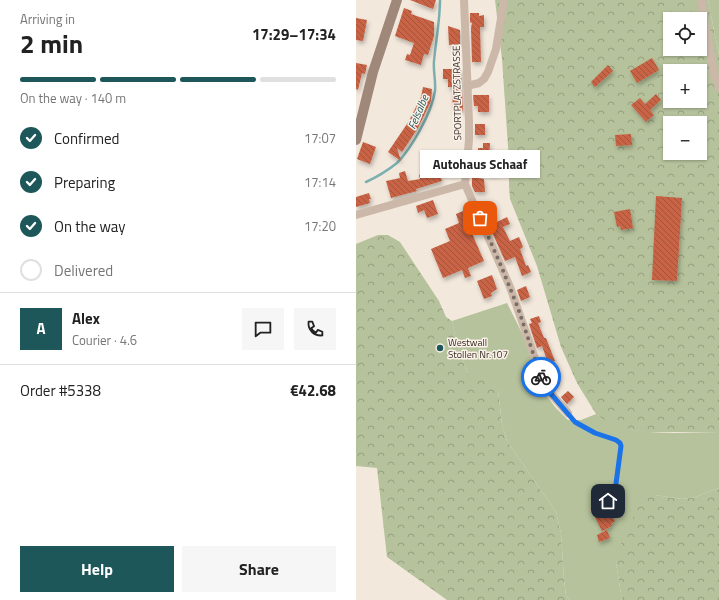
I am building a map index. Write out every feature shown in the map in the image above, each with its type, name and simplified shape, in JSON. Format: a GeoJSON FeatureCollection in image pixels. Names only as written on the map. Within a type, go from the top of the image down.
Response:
{"type":"FeatureCollection","features":[{"type":"Feature","properties":{"kind":"main road"},"geometry":{"type":"LineString","coordinates":[[356,140],[377,58],[397,0]]}},
{"type":"Feature","properties":{"kind":"street","name":"SPORTPLATZSTRASSE"},"geometry":{"type":"LineString","coordinates":[[464,0],[469,140],[465,184]]}},
{"type":"Feature","properties":{"kind":"street"},"geometry":{"type":"LineString","coordinates":[[467,86],[479,83],[484,79],[488,72],[496,49],[504,0]]}},
{"type":"Feature","properties":{"kind":"street"},"geometry":{"type":"LineString","coordinates":[[701,0],[714,73],[719,88]]}},
{"type":"Feature","properties":{"kind":"street"},"geometry":{"type":"LineString","coordinates":[[356,215],[465,184],[513,294],[544,384],[568,414]]}},
{"type":"Feature","properties":{"kind":"lane"},"geometry":{"type":"LineString","coordinates":[[568,414],[575,422],[595,433],[616,440],[621,446],[615,491],[608,501],[591,510]]}},
{"type":"Feature","properties":{"kind":"green space"},"geometry":{"type":"Polygon","coordinates":[[[495,0],[708,0],[719,55],[719,432],[644,432],[620,427],[607,422],[596,414],[577,383],[561,347],[537,266],[510,199],[502,59],[495,0]]]}},
{"type":"Feature","properties":{"kind":"green space"},"geometry":{"type":"Polygon","coordinates":[[[708,0],[719,0],[719,55],[708,0]]]}},
{"type":"Feature","properties":{"kind":"green space"},"geometry":{"type":"Polygon","coordinates":[[[378,235],[388,235],[400,242],[439,301],[446,317],[452,321],[458,349],[469,375],[487,375],[498,390],[502,424],[507,441],[556,512],[561,533],[566,595],[569,600],[447,600],[387,557],[377,468],[356,466],[356,244],[378,235]]]}},
{"type":"Feature","properties":{"kind":"green space"},"geometry":{"type":"Polygon","coordinates":[[[507,303],[522,333],[542,389],[555,407],[568,420],[581,420],[596,414],[609,422],[639,431],[671,433],[719,432],[719,488],[695,497],[682,499],[655,495],[616,563],[622,600],[569,600],[566,595],[561,533],[556,512],[507,441],[502,424],[498,390],[469,375],[458,349],[452,321],[507,303]]]}},
{"type":"Feature","properties":{"kind":"green space"},"geometry":{"type":"Polygon","coordinates":[[[719,488],[719,600],[622,600],[616,563],[622,541],[642,499],[655,495],[682,499],[695,497],[719,488]]]}},
{"type":"Feature","properties":{"kind":"building"},"geometry":{"type":"Polygon","coordinates":[[[410,0],[436,0],[433,9],[410,0]]]}},
{"type":"Feature","properties":{"kind":"building"},"geometry":{"type":"Polygon","coordinates":[[[404,8],[412,11],[411,14],[434,22],[434,36],[428,55],[424,54],[421,65],[405,60],[407,54],[410,55],[414,43],[395,36],[404,8]]]}},
{"type":"Feature","properties":{"kind":"building"},"geometry":{"type":"Polygon","coordinates":[[[470,13],[479,13],[479,16],[484,15],[484,27],[480,27],[481,62],[472,62],[472,23],[470,22],[470,13]]]}},
{"type":"Feature","properties":{"kind":"building"},"geometry":{"type":"Polygon","coordinates":[[[356,18],[367,20],[363,41],[356,40],[356,18]]]}},
{"type":"Feature","properties":{"kind":"building"},"geometry":{"type":"Polygon","coordinates":[[[448,26],[460,30],[460,44],[449,45],[448,26]]]}},
{"type":"Feature","properties":{"kind":"building"},"geometry":{"type":"Polygon","coordinates":[[[652,58],[659,70],[637,83],[630,71],[652,58]]]}},
{"type":"Feature","properties":{"kind":"building"},"geometry":{"type":"Polygon","coordinates":[[[356,63],[367,65],[365,74],[362,73],[358,90],[356,89],[356,63]]]}},
{"type":"Feature","properties":{"kind":"building"},"geometry":{"type":"Polygon","coordinates":[[[608,65],[613,71],[595,87],[591,82],[608,65]]]}},
{"type":"Feature","properties":{"kind":"building"},"geometry":{"type":"Polygon","coordinates":[[[443,69],[461,69],[463,111],[453,111],[452,87],[448,87],[448,79],[443,79],[443,69]]]}},
{"type":"Feature","properties":{"kind":"building"},"geometry":{"type":"Polygon","coordinates":[[[423,87],[432,89],[431,101],[418,128],[402,152],[397,148],[401,161],[388,152],[409,121],[421,97],[423,87]]]}},
{"type":"Feature","properties":{"kind":"building"},"geometry":{"type":"Polygon","coordinates":[[[656,94],[661,100],[650,110],[654,115],[646,122],[631,105],[640,98],[645,104],[656,94]]]}},
{"type":"Feature","properties":{"kind":"building"},"geometry":{"type":"Polygon","coordinates":[[[473,95],[489,95],[489,112],[478,112],[478,106],[474,106],[473,95]]]}},
{"type":"Feature","properties":{"kind":"building"},"geometry":{"type":"Polygon","coordinates":[[[475,124],[485,124],[485,135],[475,135],[475,124]]]}},
{"type":"Feature","properties":{"kind":"building"},"geometry":{"type":"Polygon","coordinates":[[[631,134],[632,145],[616,146],[615,135],[631,134]]]}},
{"type":"Feature","properties":{"kind":"building"},"geometry":{"type":"Polygon","coordinates":[[[363,142],[376,147],[370,164],[357,159],[363,142]]]}},
{"type":"Feature","properties":{"kind":"building"},"geometry":{"type":"Polygon","coordinates":[[[483,143],[490,143],[489,160],[478,161],[478,148],[483,148],[483,143]]]}},
{"type":"Feature","properties":{"kind":"building"},"geometry":{"type":"Polygon","coordinates":[[[504,160],[505,166],[499,167],[499,172],[489,174],[488,163],[504,160]]]}},
{"type":"Feature","properties":{"kind":"building"},"geometry":{"type":"Polygon","coordinates":[[[438,170],[442,181],[416,189],[417,191],[391,198],[386,181],[400,178],[399,173],[405,171],[408,181],[420,179],[419,175],[438,170]]]}},
{"type":"Feature","properties":{"kind":"building"},"geometry":{"type":"Polygon","coordinates":[[[472,177],[484,179],[485,192],[475,192],[472,186],[472,177]]]}},
{"type":"Feature","properties":{"kind":"building"},"geometry":{"type":"Polygon","coordinates":[[[369,193],[371,199],[369,199],[370,203],[356,207],[356,197],[369,193]]]}},
{"type":"Feature","properties":{"kind":"building"},"geometry":{"type":"Polygon","coordinates":[[[656,196],[682,198],[677,281],[652,280],[656,196]]]}},
{"type":"Feature","properties":{"kind":"building"},"geometry":{"type":"Polygon","coordinates":[[[433,200],[438,214],[427,218],[424,210],[418,213],[416,206],[433,200]]]}},
{"type":"Feature","properties":{"kind":"building"},"geometry":{"type":"Polygon","coordinates":[[[470,208],[477,226],[470,229],[484,261],[468,268],[471,276],[465,278],[462,270],[443,278],[431,249],[450,241],[445,229],[459,223],[456,214],[470,208]]]}},
{"type":"Feature","properties":{"kind":"building"},"geometry":{"type":"Polygon","coordinates":[[[630,209],[633,228],[621,230],[620,226],[617,227],[614,212],[630,209]]]}},
{"type":"Feature","properties":{"kind":"building"},"geometry":{"type":"Polygon","coordinates":[[[493,210],[497,222],[507,217],[510,224],[503,227],[510,241],[519,237],[523,247],[520,249],[526,266],[528,265],[531,272],[522,276],[515,257],[505,261],[484,214],[493,210]]]}},
{"type":"Feature","properties":{"kind":"building"},"geometry":{"type":"Polygon","coordinates":[[[492,275],[497,289],[491,293],[492,296],[484,299],[477,281],[492,275]]]}},
{"type":"Feature","properties":{"kind":"building"},"geometry":{"type":"Polygon","coordinates":[[[526,286],[530,297],[521,301],[517,290],[526,286]]]}},
{"type":"Feature","properties":{"kind":"building"},"geometry":{"type":"Polygon","coordinates":[[[539,316],[541,322],[538,323],[555,361],[548,363],[542,346],[537,348],[529,324],[532,323],[530,319],[539,316]]]}},
{"type":"Feature","properties":{"kind":"building"},"geometry":{"type":"Polygon","coordinates":[[[554,369],[557,378],[549,380],[545,371],[554,369]]]}},
{"type":"Feature","properties":{"kind":"building"},"geometry":{"type":"Polygon","coordinates":[[[568,391],[574,397],[567,404],[561,397],[568,391]]]}},
{"type":"Feature","properties":{"kind":"building"},"geometry":{"type":"Polygon","coordinates":[[[609,510],[615,521],[611,524],[612,526],[602,531],[595,517],[609,510]]]}},
{"type":"Feature","properties":{"kind":"building"},"geometry":{"type":"Polygon","coordinates":[[[607,530],[610,538],[599,542],[597,535],[607,530]]]}},
{"type":"Feature","properties":{"kind":"waterway","name":"Felsalbe"},"geometry":{"type":"LineString","coordinates":[[366,182],[397,163],[415,139],[426,119],[435,91],[434,61],[439,23],[440,0]]}},
{"type":"Feature","properties":{"kind":"way so far"},"geometry":{"type":"LineString","coordinates":[[480,218],[518,308],[541,377]]}},
{"type":"Feature","properties":{"kind":"place","name":"Autohaus Schaaf"},"geometry":{"type":"Point","coordinates":[480,218]}},
{"type":"Feature","properties":{"kind":"place","name":"Westwall Stollen Nr.107"},"geometry":{"type":"Point","coordinates":[440,348]}},
{"type":"Feature","properties":{"kind":"route"},"geometry":{"type":"LineString","coordinates":[[541,377],[552,395],[575,422],[595,433],[616,440],[620,443],[621,446],[615,491],[608,501]]}}]}
